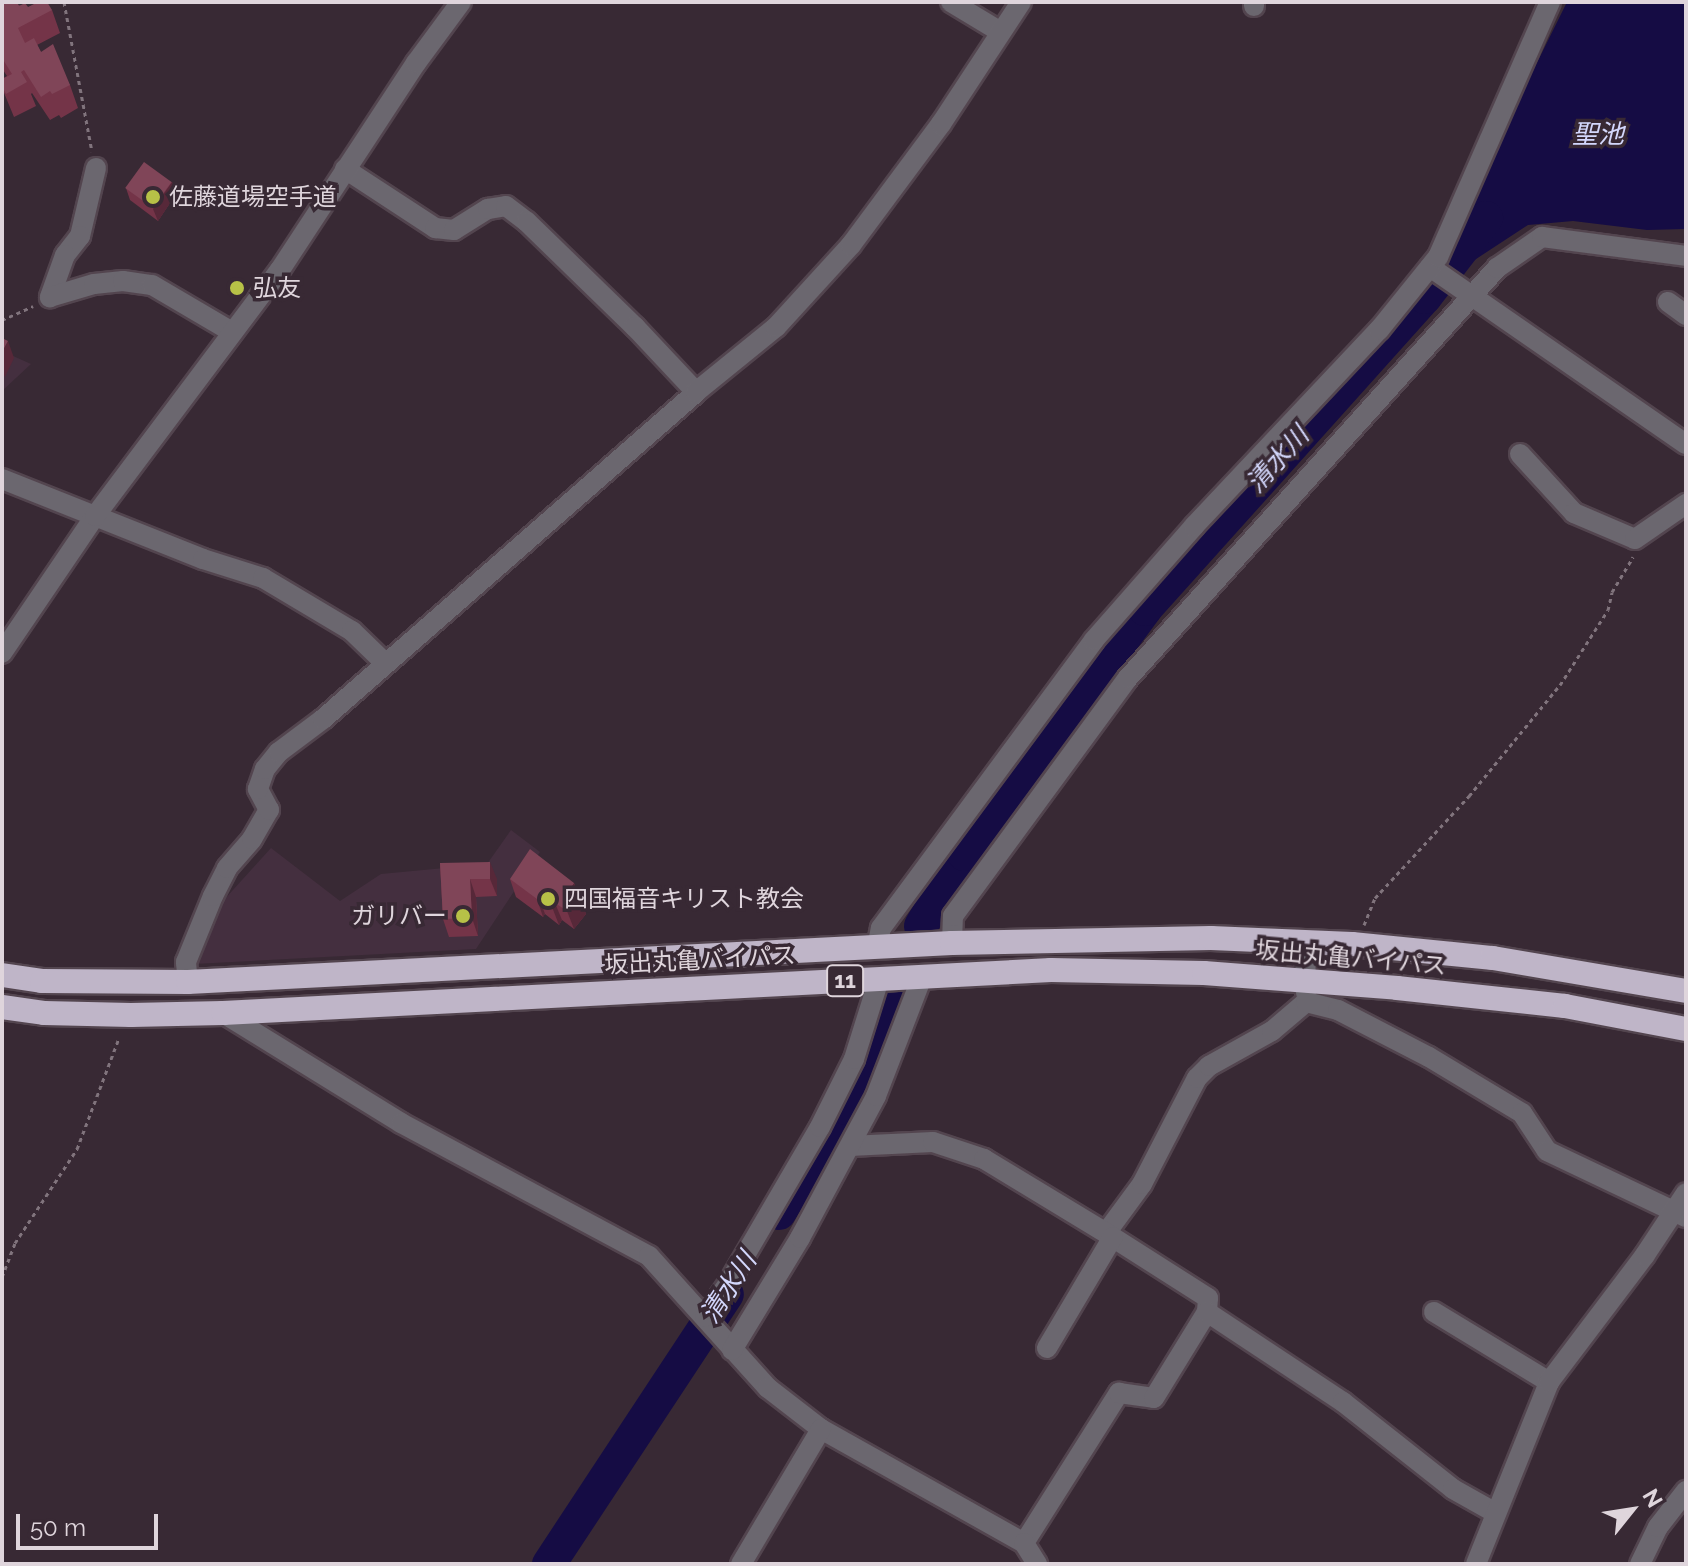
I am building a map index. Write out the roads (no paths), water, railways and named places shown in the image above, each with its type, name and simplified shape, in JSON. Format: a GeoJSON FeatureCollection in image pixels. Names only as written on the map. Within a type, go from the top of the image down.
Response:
{"type":"FeatureCollection","features":[{"type":"Feature","properties":{"kind":"highway","name":"坂出丸亀バイパス"},"geometry":{"type":"LineString","coordinates":[[2,975],[42,981],[188,982],[952,943],[1197,938],[1305,941],[1493,958],[1686,991]]}},
{"type":"Feature","properties":{"kind":"highway","name":"坂出丸亀バイパス"},"geometry":{"type":"LineString","coordinates":[[2,1007],[44,1013],[223,1013],[1051,970],[1306,991],[1565,1006],[1686,1029]]}},
{"type":"Feature","properties":{"kind":"street"},"geometry":{"type":"LineString","coordinates":[[2,653],[95,516],[280,270],[345,169],[461,2]]}},
{"type":"Feature","properties":{"kind":"street"},"geometry":{"type":"LineString","coordinates":[[951,2],[999,31]]}},
{"type":"Feature","properties":{"kind":"street"},"geometry":{"type":"LineString","coordinates":[[188,982],[186,962],[213,896],[227,868],[252,839],[269,810],[258,789],[265,769],[696,392],[776,327],[851,245],[941,124],[999,31],[1021,2]]}},
{"type":"Feature","properties":{"kind":"street"},"geometry":{"type":"LineString","coordinates":[[877,948],[881,928],[1094,640],[1194,526],[1379,330],[1430,267],[1474,180],[1550,2]]}},
{"type":"Feature","properties":{"kind":"street"},"geometry":{"type":"LineString","coordinates":[[96,168],[80,236],[65,255],[50,297],[94,284],[123,281],[152,285],[232,332]]}},
{"type":"Feature","properties":{"kind":"street"},"geometry":{"type":"LineString","coordinates":[[345,169],[435,228],[454,230],[488,209],[506,206],[527,222],[635,327],[696,392]]}},
{"type":"Feature","properties":{"kind":"street"},"geometry":{"type":"LineString","coordinates":[[952,943],[953,916],[1128,678],[1471,296],[1509,258],[1542,237],[1686,256]]}},
{"type":"Feature","properties":{"kind":"street"},"geometry":{"type":"LineString","coordinates":[[1430,267],[1686,444]]}},
{"type":"Feature","properties":{"kind":"street"},"geometry":{"type":"LineString","coordinates":[[1668,302],[1686,315]]}},
{"type":"Feature","properties":{"kind":"street"},"geometry":{"type":"LineString","coordinates":[[1520,454],[1574,513],[1635,539],[1686,504]]}},
{"type":"Feature","properties":{"kind":"street"},"geometry":{"type":"LineString","coordinates":[[2,479],[263,578],[352,631],[385,663]]}},
{"type":"Feature","properties":{"kind":"street"},"geometry":{"type":"LineString","coordinates":[[1047,1348],[1142,1184],[1197,1078],[1209,1066],[1272,1031],[1306,991],[1305,941]]}},
{"type":"Feature","properties":{"kind":"street"},"geometry":{"type":"LineString","coordinates":[[732,1350],[800,1238],[876,1096],[922,977]]}},
{"type":"Feature","properties":{"kind":"street"},"geometry":{"type":"LineString","coordinates":[[705,1317],[730,1281],[820,1127],[854,1059],[879,979]]}},
{"type":"Feature","properties":{"kind":"street"},"geometry":{"type":"LineString","coordinates":[[1306,991],[1429,1057],[1522,1113],[1547,1151],[1682,1207],[1549,1382],[1476,1564]]}},
{"type":"Feature","properties":{"kind":"street"},"geometry":{"type":"LineString","coordinates":[[223,1013],[401,1123],[649,1256],[768,1388],[821,1429],[1024,1543],[1037,1564]]}},
{"type":"Feature","properties":{"kind":"street"},"geometry":{"type":"LineString","coordinates":[[850,1146],[933,1142],[984,1159],[1208,1298],[1207,1312],[1154,1398],[1119,1393],[1024,1543]]}},
{"type":"Feature","properties":{"kind":"street"},"geometry":{"type":"LineString","coordinates":[[1207,1312],[1343,1402],[1453,1489],[1496,1513]]}},
{"type":"Feature","properties":{"kind":"street"},"geometry":{"type":"LineString","coordinates":[[1434,1312],[1549,1382]]}},
{"type":"Feature","properties":{"kind":"street"},"geometry":{"type":"LineString","coordinates":[[741,1564],[821,1429]]}},
{"type":"Feature","properties":{"kind":"street"},"geometry":{"type":"LineString","coordinates":[[1640,1564],[1658,1527],[1686,1491]]}},
{"type":"Feature","properties":{"kind":"water","name":"聖池"},"geometry":{"type":"Polygon","coordinates":[[[1567,2],[1686,2],[1686,229],[1647,230],[1573,221],[1528,225],[1473,261],[1447,245],[1567,2]]]}},
{"type":"Feature","properties":{"kind":"waterway","name":"清水川"},"geometry":{"type":"LineString","coordinates":[[921,926],[964,854],[1145,609],[1425,297],[1486,218]]}},
{"type":"Feature","properties":{"kind":"waterway","name":"清水川"},"geometry":{"type":"LineString","coordinates":[[779,1213],[846,1108],[890,1002]]}},
{"type":"Feature","properties":{"kind":"waterway","name":"清水川"},"geometry":{"type":"LineString","coordinates":[[549,1564],[727,1294]]}},
{"type":"Feature","properties":{"kind":"place","name":"佐藤道場空手道"},"geometry":{"type":"Point","coordinates":[153,197]}},
{"type":"Feature","properties":{"kind":"place","name":"弘友"},"geometry":{"type":"Point","coordinates":[237,288]}},
{"type":"Feature","properties":{"kind":"place","name":"四国福音キリスト教会"},"geometry":{"type":"Point","coordinates":[548,899]}},
{"type":"Feature","properties":{"kind":"place","name":"ガリバー"},"geometry":{"type":"Point","coordinates":[463,916]}}]}
